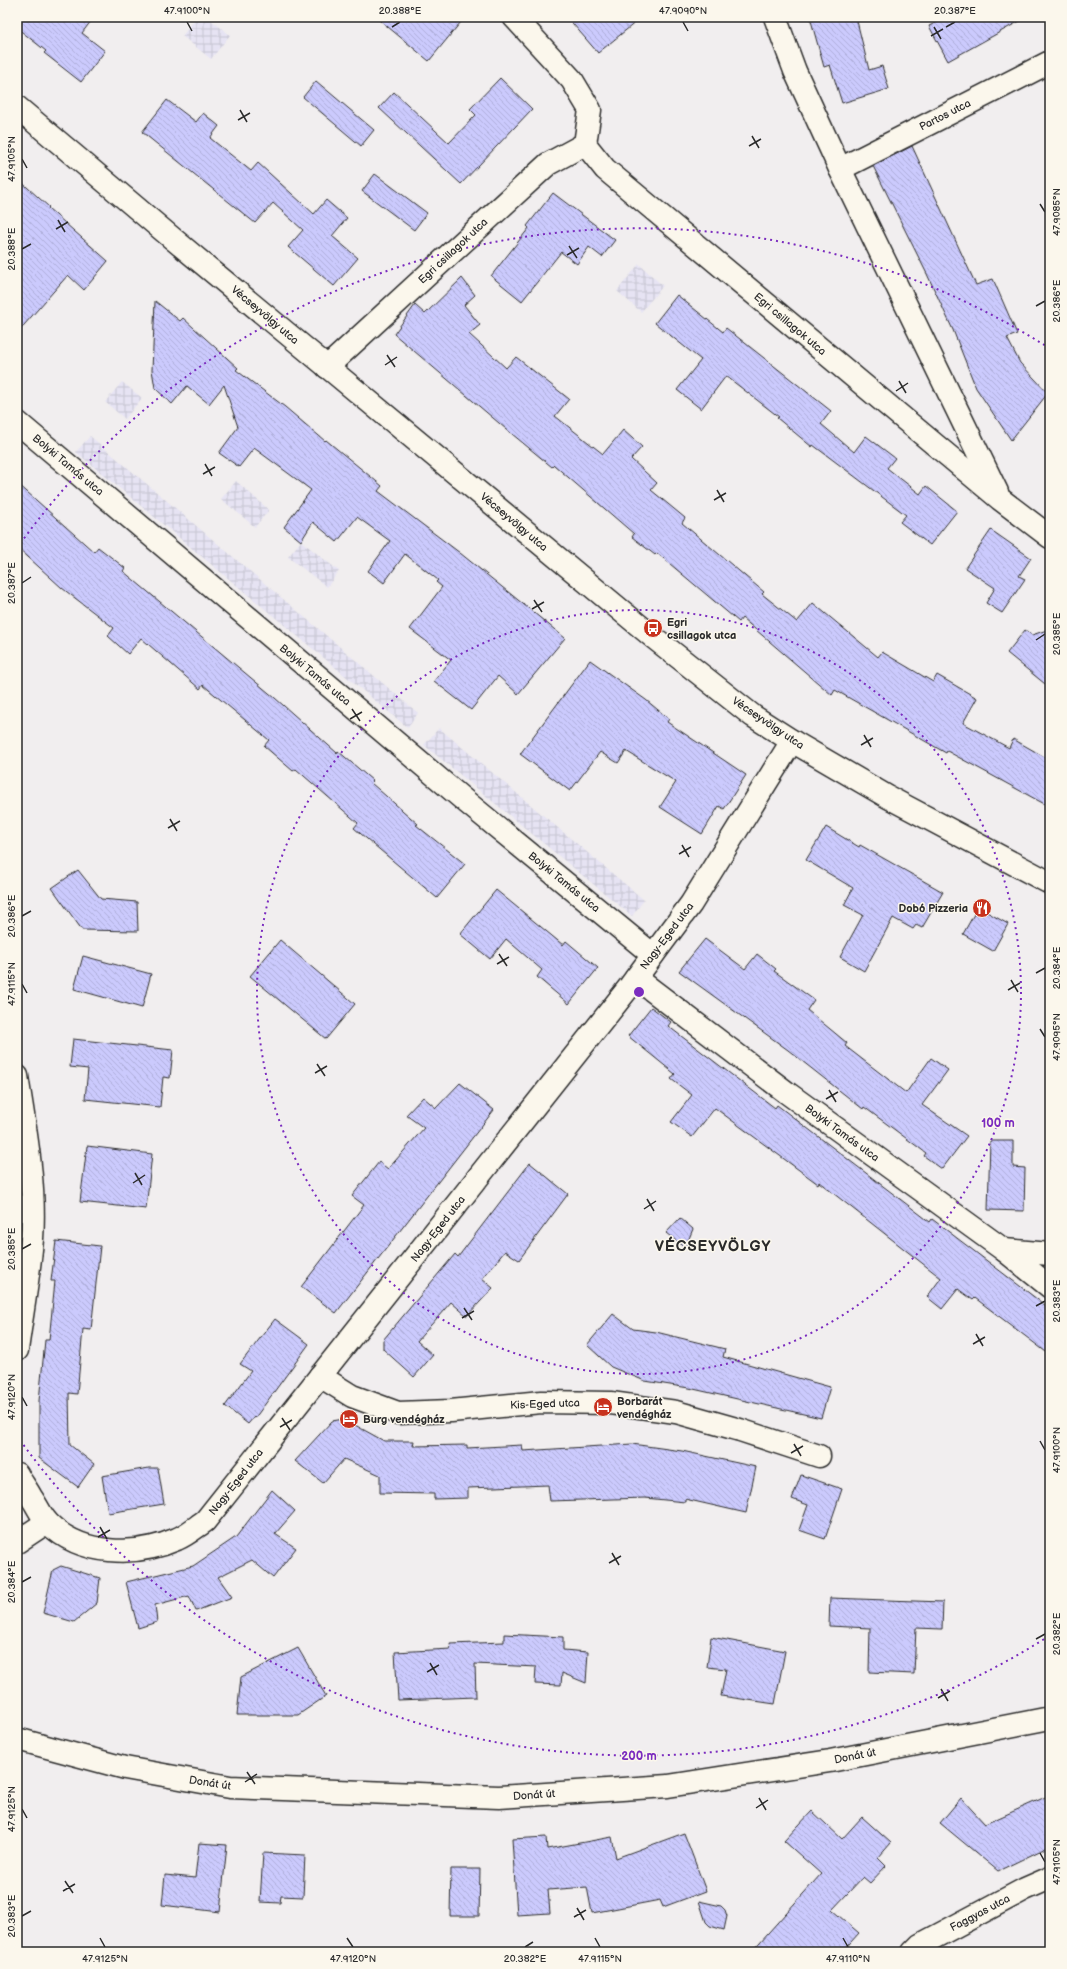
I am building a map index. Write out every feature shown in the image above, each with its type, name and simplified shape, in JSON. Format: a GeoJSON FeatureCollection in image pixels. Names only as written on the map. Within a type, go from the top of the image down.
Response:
{"type":"FeatureCollection","features":[{"type":"Feature","properties":{"kind":"street"},"geometry":{"type":"LineString","coordinates":[[514,17],[572,80],[590,110],[585,144]]}},
{"type":"Feature","properties":{"kind":"street","name":"Egri csillagok utca"},"geometry":{"type":"LineString","coordinates":[[775,17],[795,71],[840,169],[1000,499]]}},
{"type":"Feature","properties":{"kind":"street","name":"Partos utca"},"geometry":{"type":"LineString","coordinates":[[840,169],[1050,62]]}},
{"type":"Feature","properties":{"kind":"street","name":"Vécseyvölgy utca"},"geometry":{"type":"LineString","coordinates":[[17,107],[327,367],[653,637],[753,716],[792,741],[888,797],[1050,883]]}},
{"type":"Feature","properties":{"kind":"street","name":"Egri csillagok utca"},"geometry":{"type":"LineString","coordinates":[[327,367],[548,164],[585,144],[605,169],[1000,499],[1050,537]]}},
{"type":"Feature","properties":{"kind":"street","name":"Bolyki Tamás utca"},"geometry":{"type":"LineString","coordinates":[[17,422],[464,800],[653,955]]}},
{"type":"Feature","properties":{"kind":"street","name":"Nagy-Eged utca"},"geometry":{"type":"LineString","coordinates":[[17,1474],[47,1522],[60,1534],[74,1542],[96,1548],[123,1551],[148,1550],[178,1539],[205,1521],[636,978],[691,904],[714,870],[792,741]]}},
{"type":"Feature","properties":{"kind":"street","name":"Bolyki Tamás utca"},"geometry":{"type":"LineString","coordinates":[[636,978],[786,1092],[1004,1250],[1050,1287]]}},
{"type":"Feature","properties":{"kind":"street"},"geometry":{"type":"LineString","coordinates":[[17,1076],[30,1168],[32,1238],[17,1350]]}},
{"type":"Feature","properties":{"kind":"street"},"geometry":{"type":"LineString","coordinates":[[1004,1250],[1050,1254]]}},
{"type":"Feature","properties":{"kind":"street","name":"Kis-Eged utca"},"geometry":{"type":"LineString","coordinates":[[320,1376],[352,1396],[398,1413],[450,1411],[541,1402],[612,1403],[676,1412],[740,1430],[819,1456]]}},
{"type":"Feature","properties":{"kind":"street"},"geometry":{"type":"LineString","coordinates":[[17,1542],[47,1522]]}},
{"type":"Feature","properties":{"kind":"street","name":"Donát út"},"geometry":{"type":"LineString","coordinates":[[17,1739],[125,1768],[230,1787],[499,1797],[668,1786],[830,1761],[1050,1718]]}},
{"type":"Feature","properties":{"kind":"street","name":"Faggyas utca"},"geometry":{"type":"LineString","coordinates":[[912,1952],[926,1942],[1025,1889],[1050,1878]]}},
{"type":"Feature","properties":{"kind":"shaded area"},"geometry":{"type":"Polygon","coordinates":[[[197,17],[207,17],[230,35],[211,59],[182,36],[197,17]]]}},
{"type":"Feature","properties":{"kind":"shaded area"},"geometry":{"type":"Polygon","coordinates":[[[639,264],[663,286],[641,312],[617,291],[639,264]]]}},
{"type":"Feature","properties":{"kind":"shaded area"},"geometry":{"type":"Polygon","coordinates":[[[122,382],[142,398],[125,419],[105,402],[122,382]]]}},
{"type":"Feature","properties":{"kind":"shaded area"},"geometry":{"type":"Polygon","coordinates":[[[90,436],[418,713],[408,728],[76,452],[90,436]]]}},
{"type":"Feature","properties":{"kind":"shaded area"},"geometry":{"type":"Polygon","coordinates":[[[236,481],[269,510],[255,527],[221,499],[236,481]]]}},
{"type":"Feature","properties":{"kind":"shaded area"},"geometry":{"type":"Polygon","coordinates":[[[301,541],[339,571],[327,587],[288,557],[301,541]]]}},
{"type":"Feature","properties":{"kind":"shaded area"},"geometry":{"type":"Polygon","coordinates":[[[439,728],[644,900],[632,916],[424,745],[439,728]]]}},
{"type":"Feature","properties":{"kind":"building"},"geometry":{"type":"Polygon","coordinates":[[[17,17],[94,17],[82,33],[105,51],[81,82],[44,53],[46,51],[17,28],[17,17]]]}},
{"type":"Feature","properties":{"kind":"building"},"geometry":{"type":"Polygon","coordinates":[[[376,17],[465,17],[429,61],[376,17]]]}},
{"type":"Feature","properties":{"kind":"building"},"geometry":{"type":"Polygon","coordinates":[[[567,17],[642,17],[598,53],[567,17]]]}},
{"type":"Feature","properties":{"kind":"building"},"geometry":{"type":"Polygon","coordinates":[[[810,17],[856,17],[869,70],[882,66],[889,89],[842,103],[830,65],[824,67],[810,17]]]}},
{"type":"Feature","properties":{"kind":"building"},"geometry":{"type":"Polygon","coordinates":[[[947,17],[1027,17],[948,61],[929,26],[947,17]]]}},
{"type":"Feature","properties":{"kind":"building"},"geometry":{"type":"Polygon","coordinates":[[[500,78],[532,109],[461,184],[379,108],[394,92],[449,143],[476,115],[470,109],[500,78]]]}},
{"type":"Feature","properties":{"kind":"building"},"geometry":{"type":"Polygon","coordinates":[[[316,81],[374,130],[361,146],[303,97],[316,81]]]}},
{"type":"Feature","properties":{"kind":"building"},"geometry":{"type":"Polygon","coordinates":[[[167,100],[196,122],[203,113],[219,126],[210,138],[251,171],[258,163],[314,214],[326,200],[347,218],[332,236],[358,258],[334,286],[288,247],[303,230],[273,203],[255,223],[142,132],[167,100]]]}},
{"type":"Feature","properties":{"kind":"building"},"geometry":{"type":"Polygon","coordinates":[[[912,146],[976,285],[993,279],[1017,334],[1007,338],[1020,363],[1048,393],[1011,440],[976,388],[953,330],[873,166],[912,146]]]}},
{"type":"Feature","properties":{"kind":"building"},"geometry":{"type":"Polygon","coordinates":[[[375,174],[427,213],[414,230],[362,191],[375,174]]]}},
{"type":"Feature","properties":{"kind":"building"},"geometry":{"type":"Polygon","coordinates":[[[17,178],[49,207],[48,208],[108,261],[84,290],[68,275],[17,333],[17,178]]]}},
{"type":"Feature","properties":{"kind":"building"},"geometry":{"type":"Polygon","coordinates":[[[553,193],[615,240],[602,257],[589,247],[577,264],[561,252],[522,301],[491,276],[529,228],[527,226],[553,193]]]}},
{"type":"Feature","properties":{"kind":"building"},"geometry":{"type":"Polygon","coordinates":[[[462,278],[475,295],[464,305],[480,325],[469,334],[506,368],[516,357],[569,399],[555,416],[603,454],[623,430],[642,447],[631,459],[657,483],[651,490],[685,518],[682,523],[764,592],[762,594],[797,622],[813,603],[878,657],[882,652],[933,682],[937,675],[977,698],[963,723],[1009,748],[1013,739],[1050,760],[1050,807],[947,751],[946,753],[835,690],[832,695],[742,618],[739,622],[657,553],[655,555],[632,537],[634,534],[554,465],[552,467],[394,334],[415,305],[425,314],[462,278]]]}},
{"type":"Feature","properties":{"kind":"building"},"geometry":{"type":"Polygon","coordinates":[[[677,295],[723,332],[726,328],[831,411],[821,424],[854,452],[866,436],[895,458],[887,468],[920,494],[926,486],[957,511],[930,545],[900,522],[906,515],[813,445],[812,447],[777,418],[779,417],[726,376],[701,409],[677,390],[701,360],[655,323],[677,295]]]}},
{"type":"Feature","properties":{"kind":"building"},"geometry":{"type":"Polygon","coordinates":[[[155,301],[180,321],[183,318],[238,368],[236,370],[285,407],[382,486],[378,491],[460,553],[565,638],[518,694],[498,676],[471,710],[434,681],[451,660],[410,629],[442,587],[436,582],[438,580],[405,554],[384,583],[368,571],[390,541],[357,517],[337,542],[313,522],[301,541],[284,527],[311,490],[254,448],[239,467],[219,453],[238,427],[224,385],[209,404],[187,386],[172,404],[155,388],[152,370],[155,301]]]}},
{"type":"Feature","properties":{"kind":"building"},"geometry":{"type":"Polygon","coordinates":[[[17,483],[94,552],[98,547],[125,568],[123,571],[275,698],[337,753],[338,751],[373,781],[371,783],[418,824],[416,825],[465,864],[437,898],[354,828],[358,823],[296,769],[293,771],[264,746],[269,740],[203,685],[200,689],[141,638],[128,654],[108,636],[114,628],[62,588],[17,547],[17,483]]]}},
{"type":"Feature","properties":{"kind":"building"},"geometry":{"type":"Polygon","coordinates":[[[991,530],[1031,558],[1019,576],[1025,579],[1002,613],[986,603],[995,588],[965,568],[991,530]]]}},
{"type":"Feature","properties":{"kind":"building"},"geometry":{"type":"Polygon","coordinates":[[[1050,629],[1050,688],[1007,653],[1025,630],[1032,635],[1050,629]]]}},
{"type":"Feature","properties":{"kind":"building"},"geometry":{"type":"Polygon","coordinates":[[[590,660],[646,700],[669,719],[667,722],[746,775],[724,809],[719,806],[702,834],[660,807],[676,782],[626,751],[618,763],[600,752],[570,791],[520,754],[590,660]]]}},
{"type":"Feature","properties":{"kind":"building"},"geometry":{"type":"Polygon","coordinates":[[[826,827],[859,847],[860,845],[943,892],[922,928],[916,925],[913,929],[893,918],[864,971],[840,957],[863,915],[844,905],[853,888],[806,860],[826,827]]]}},
{"type":"Feature","properties":{"kind":"building"},"geometry":{"type":"Polygon","coordinates":[[[78,870],[101,899],[137,902],[138,931],[82,930],[52,888],[78,870]]]}},
{"type":"Feature","properties":{"kind":"building"},"geometry":{"type":"Polygon","coordinates":[[[496,890],[563,945],[566,941],[598,968],[569,1004],[537,977],[542,970],[506,939],[490,959],[460,934],[496,890]]]}},
{"type":"Feature","properties":{"kind":"building"},"geometry":{"type":"Polygon","coordinates":[[[978,907],[1008,924],[993,951],[963,934],[978,907]]]}},
{"type":"Feature","properties":{"kind":"building"},"geometry":{"type":"Polygon","coordinates":[[[705,939],[745,969],[757,954],[776,969],[774,971],[814,1000],[807,1010],[847,1043],[845,1046],[906,1093],[931,1058],[948,1070],[922,1105],[967,1136],[942,1169],[924,1156],[926,1153],[864,1107],[863,1109],[788,1050],[679,971],[705,939]]]}},
{"type":"Feature","properties":{"kind":"building"},"geometry":{"type":"Polygon","coordinates":[[[280,940],[355,1004],[326,1039],[250,976],[280,940]]]}},
{"type":"Feature","properties":{"kind":"building"},"geometry":{"type":"Polygon","coordinates":[[[83,956],[151,974],[142,1008],[74,989],[83,956]]]}},
{"type":"Feature","properties":{"kind":"building"},"geometry":{"type":"Polygon","coordinates":[[[651,1007],[671,1022],[668,1026],[775,1108],[777,1105],[930,1222],[932,1219],[1050,1309],[1050,1355],[975,1298],[973,1300],[958,1289],[942,1309],[927,1297],[941,1278],[819,1182],[818,1184],[715,1108],[692,1137],[671,1122],[692,1095],[671,1079],[675,1074],[628,1036],[651,1007]]]}},
{"type":"Feature","properties":{"kind":"building"},"geometry":{"type":"Polygon","coordinates":[[[73,1039],[173,1050],[170,1078],[163,1077],[160,1107],[85,1099],[88,1069],[70,1067],[73,1039]]]}},
{"type":"Feature","properties":{"kind":"building"},"geometry":{"type":"Polygon","coordinates":[[[460,1083],[494,1110],[336,1313],[301,1287],[364,1205],[352,1196],[379,1162],[388,1169],[424,1128],[406,1115],[423,1097],[436,1108],[460,1083]]]}},
{"type":"Feature","properties":{"kind":"building"},"geometry":{"type":"Polygon","coordinates":[[[990,1141],[1013,1141],[1013,1167],[1025,1168],[1024,1211],[988,1210],[990,1141]]]}},
{"type":"Feature","properties":{"kind":"building"},"geometry":{"type":"Polygon","coordinates":[[[87,1146],[152,1154],[146,1209],[80,1202],[87,1146]]]}},
{"type":"Feature","properties":{"kind":"building"},"geometry":{"type":"Polygon","coordinates":[[[530,1163],[568,1194],[519,1260],[505,1251],[482,1279],[493,1288],[467,1316],[451,1302],[417,1341],[433,1355],[414,1377],[383,1349],[383,1340],[455,1254],[458,1257],[530,1163]]]}},
{"type":"Feature","properties":{"kind":"building"},"geometry":{"type":"Polygon","coordinates":[[[680,1218],[693,1229],[685,1248],[666,1233],[680,1218]]]}},
{"type":"Feature","properties":{"kind":"building"},"geometry":{"type":"Polygon","coordinates":[[[56,1241],[100,1246],[91,1330],[83,1329],[77,1394],[69,1393],[70,1445],[94,1464],[78,1487],[39,1458],[39,1401],[45,1340],[49,1340],[55,1281],[51,1281],[56,1241]]]}},
{"type":"Feature","properties":{"kind":"building"},"geometry":{"type":"Polygon","coordinates":[[[613,1314],[633,1329],[656,1332],[725,1349],[723,1357],[830,1387],[821,1418],[689,1388],[645,1381],[611,1367],[587,1345],[613,1314]]]}},
{"type":"Feature","properties":{"kind":"building"},"geometry":{"type":"Polygon","coordinates":[[[275,1319],[309,1344],[255,1418],[254,1417],[248,1424],[225,1406],[251,1371],[240,1364],[275,1319]]]}},
{"type":"Feature","properties":{"kind":"building"},"geometry":{"type":"Polygon","coordinates":[[[344,1419],[384,1441],[414,1441],[413,1446],[467,1445],[467,1448],[522,1445],[523,1451],[632,1444],[682,1451],[756,1467],[746,1513],[685,1499],[685,1502],[645,1498],[550,1501],[548,1485],[468,1488],[468,1498],[434,1499],[434,1494],[380,1493],[380,1475],[344,1459],[323,1483],[295,1461],[332,1421],[344,1419]]]}},
{"type":"Feature","properties":{"kind":"building"},"geometry":{"type":"Polygon","coordinates":[[[149,1468],[158,1468],[164,1504],[108,1513],[102,1476],[149,1468]]]}},
{"type":"Feature","properties":{"kind":"building"},"geometry":{"type":"Polygon","coordinates":[[[801,1475],[842,1489],[825,1539],[799,1530],[808,1505],[792,1499],[801,1475]]]}},
{"type":"Feature","properties":{"kind":"building"},"geometry":{"type":"Polygon","coordinates":[[[272,1490],[295,1511],[275,1534],[296,1548],[273,1578],[252,1560],[218,1577],[232,1597],[196,1611],[189,1596],[155,1605],[157,1622],[138,1628],[126,1582],[193,1566],[236,1537],[272,1490]]]}},
{"type":"Feature","properties":{"kind":"building"},"geometry":{"type":"Polygon","coordinates":[[[61,1566],[100,1578],[97,1603],[74,1622],[43,1613],[53,1570],[61,1566]]]}},
{"type":"Feature","properties":{"kind":"building"},"geometry":{"type":"Polygon","coordinates":[[[830,1598],[943,1602],[942,1629],[916,1628],[914,1674],[869,1672],[870,1628],[829,1626],[830,1598]]]}},
{"type":"Feature","properties":{"kind":"building"},"geometry":{"type":"Polygon","coordinates":[[[504,1634],[563,1637],[563,1650],[588,1652],[586,1683],[562,1673],[561,1685],[535,1684],[536,1667],[475,1664],[476,1697],[398,1700],[395,1652],[451,1649],[450,1644],[504,1642],[504,1634]]]}},
{"type":"Feature","properties":{"kind":"building"},"geometry":{"type":"Polygon","coordinates":[[[711,1637],[785,1651],[775,1704],[721,1696],[726,1669],[707,1667],[711,1637]]]}},
{"type":"Feature","properties":{"kind":"building"},"geometry":{"type":"Polygon","coordinates":[[[298,1648],[326,1696],[298,1715],[237,1715],[241,1677],[298,1648]]]}},
{"type":"Feature","properties":{"kind":"building"},"geometry":{"type":"Polygon","coordinates":[[[1050,1795],[1050,1846],[998,1871],[940,1823],[961,1798],[985,1824],[1050,1795]]]}},
{"type":"Feature","properties":{"kind":"building"},"geometry":{"type":"Polygon","coordinates":[[[812,1811],[842,1839],[862,1817],[891,1843],[878,1858],[886,1866],[870,1883],[863,1877],[832,1910],[859,1933],[842,1952],[751,1952],[821,1874],[784,1841],[812,1811]]]}},
{"type":"Feature","properties":{"kind":"building"},"geometry":{"type":"Polygon","coordinates":[[[684,1833],[706,1891],[663,1907],[660,1900],[592,1913],[587,1887],[548,1890],[550,1913],[517,1915],[512,1839],[546,1837],[547,1849],[612,1837],[616,1858],[684,1833]]]}},
{"type":"Feature","properties":{"kind":"building"},"geometry":{"type":"Polygon","coordinates":[[[199,1843],[227,1845],[220,1912],[162,1905],[165,1875],[195,1878],[199,1843]]]}},
{"type":"Feature","properties":{"kind":"building"},"geometry":{"type":"Polygon","coordinates":[[[263,1853],[305,1855],[303,1897],[281,1896],[280,1903],[260,1902],[263,1853]]]}},
{"type":"Feature","properties":{"kind":"building"},"geometry":{"type":"Polygon","coordinates":[[[451,1869],[480,1869],[479,1916],[450,1916],[451,1869]]]}},
{"type":"Feature","properties":{"kind":"building"},"geometry":{"type":"Polygon","coordinates":[[[699,1901],[721,1906],[725,1910],[727,1916],[724,1930],[710,1926],[706,1922],[699,1901]]]}},
{"type":"Feature","properties":{"kind":"place","name":"Egri csillagok utca"},"geometry":{"type":"Point","coordinates":[653,628]}},
{"type":"Feature","properties":{"kind":"place","name":"Dobó Pizzeria"},"geometry":{"type":"Point","coordinates":[982,908]}},
{"type":"Feature","properties":{"kind":"place","name":"Borbarát vendégház"},"geometry":{"type":"Point","coordinates":[603,1407]}},
{"type":"Feature","properties":{"kind":"place","name":"Burg vendégház"},"geometry":{"type":"Point","coordinates":[349,1419]}},
{"type":"Feature","properties":{"kind":"district","name":"VÉCSEYVÖLGY"},"geometry":{"type":"Point","coordinates":[713,1246]}}]}
